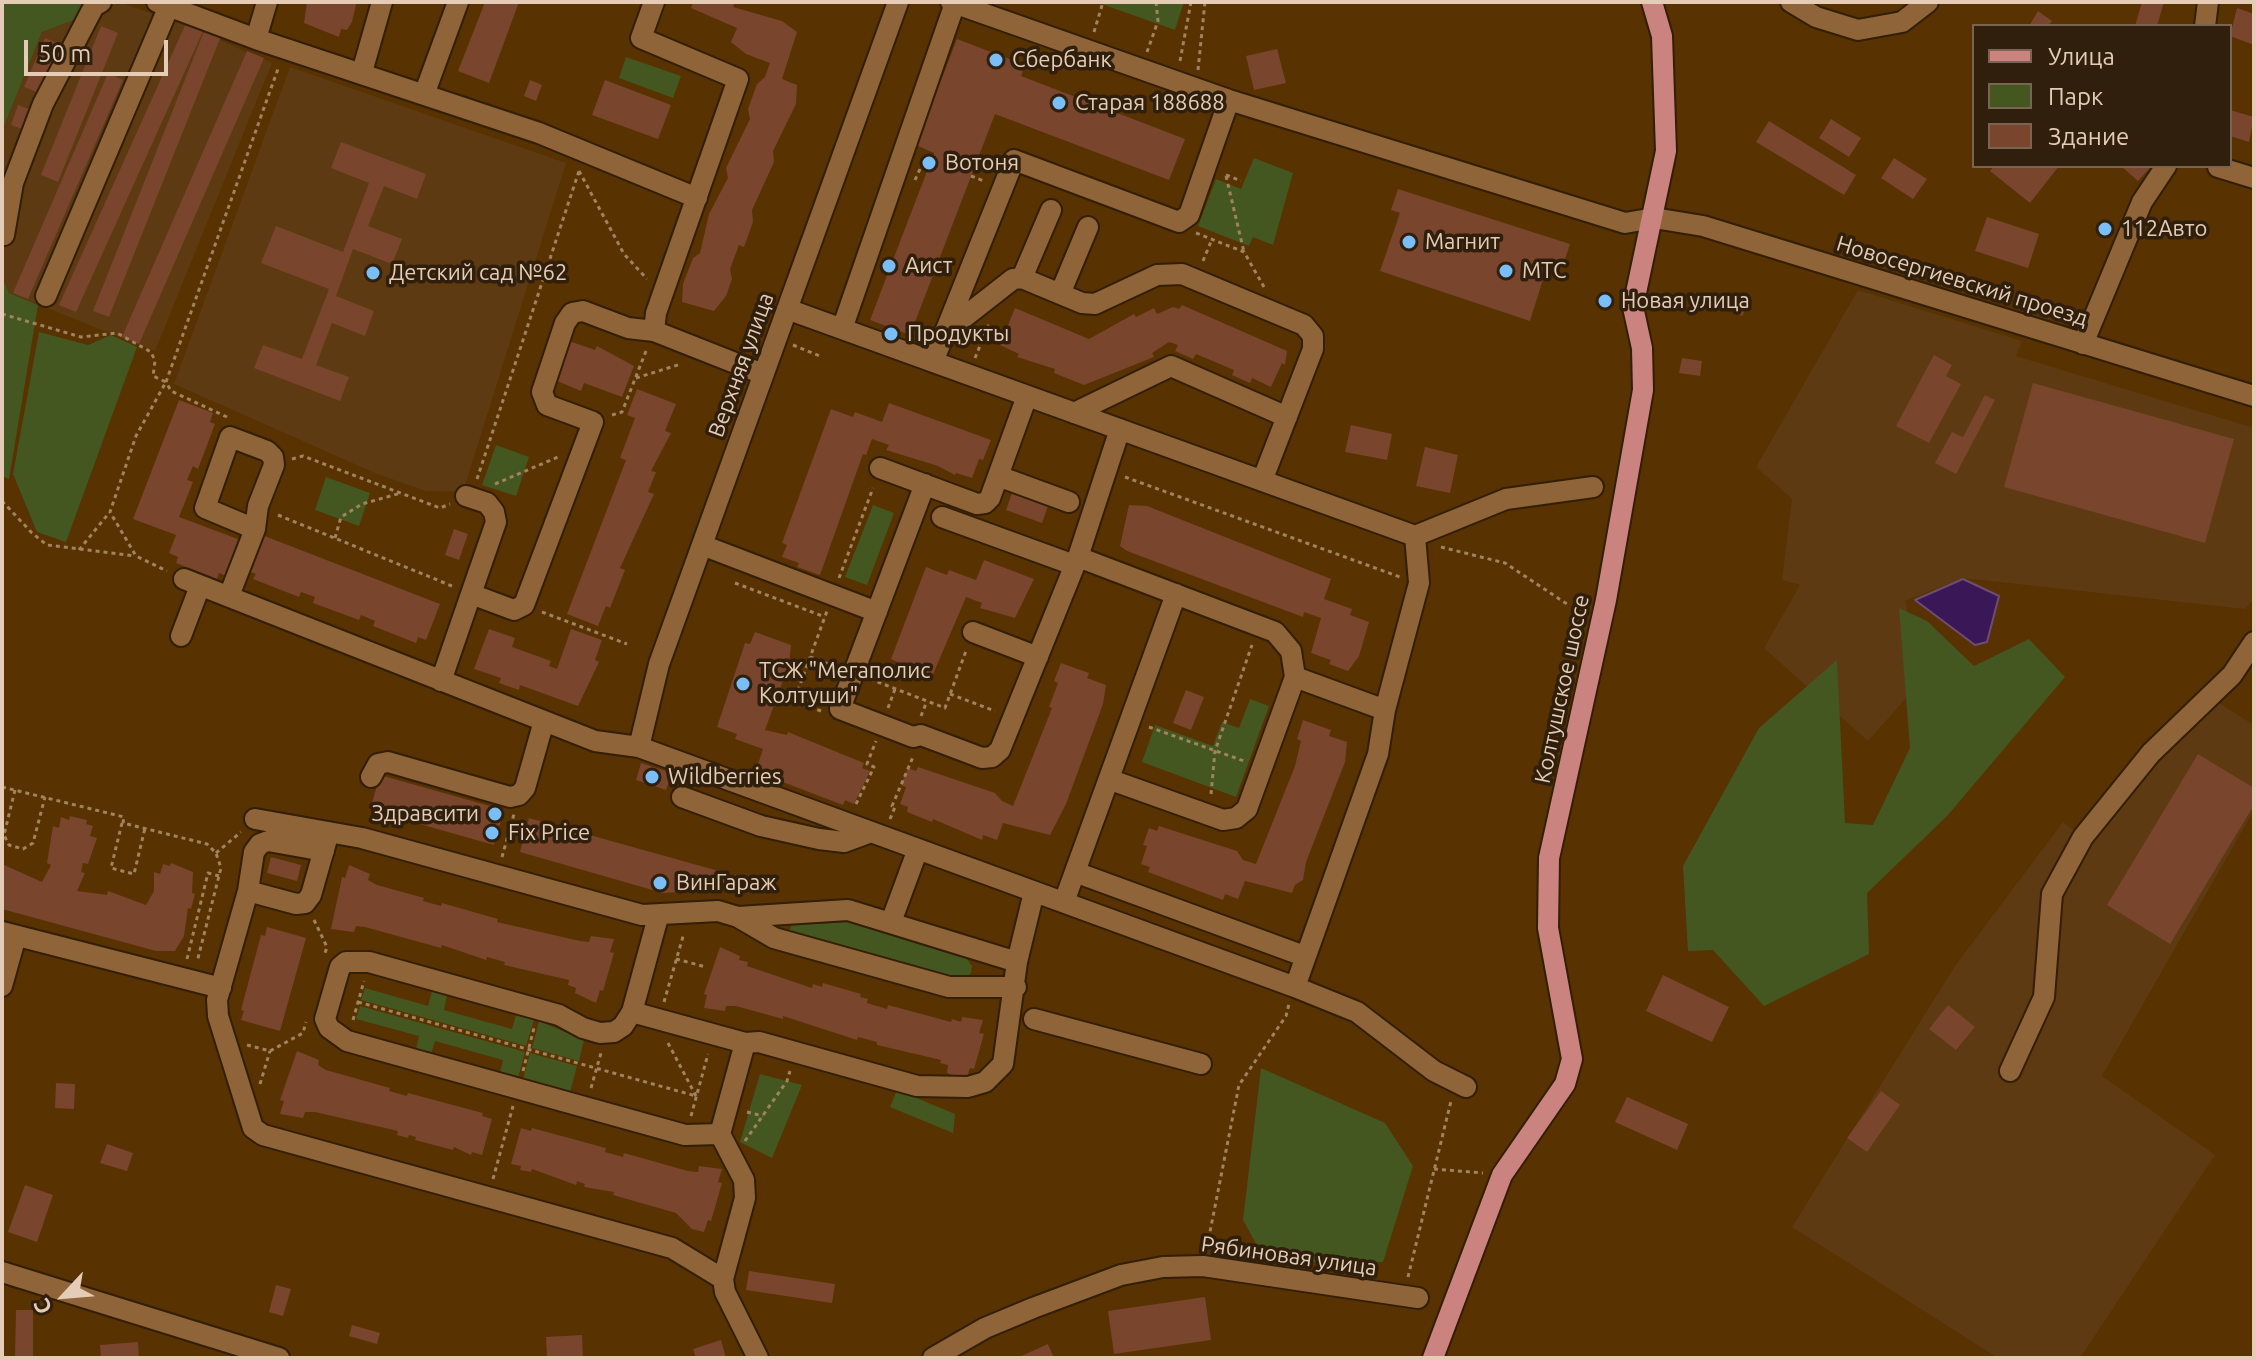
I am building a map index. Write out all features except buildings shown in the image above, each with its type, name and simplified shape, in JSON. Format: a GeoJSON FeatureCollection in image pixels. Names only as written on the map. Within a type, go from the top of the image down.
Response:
{"type":"FeatureCollection","features":[{"type":"Feature","properties":{"kind":"main road","name":"Колтушское шоссе"},"geometry":{"type":"LineString","coordinates":[[1433,1358],[1502,1175],[1565,1084],[1572,1059],[1570,1031],[1548,928],[1549,858],[1606,600],[1643,390],[1642,348],[1633,307],[1666,151],[1662,36],[1652,2]]}},
{"type":"Feature","properties":{"kind":"street"},"geometry":{"type":"LineString","coordinates":[[4,235],[13,183],[43,104],[94,6],[101,2]]}},
{"type":"Feature","properties":{"kind":"street"},"geometry":{"type":"LineString","coordinates":[[256,39],[267,2]]}},
{"type":"Feature","properties":{"kind":"street"},"geometry":{"type":"LineString","coordinates":[[362,72],[382,2]]}},
{"type":"Feature","properties":{"kind":"street"},"geometry":{"type":"LineString","coordinates":[[425,92],[458,2]]}},
{"type":"Feature","properties":{"kind":"street"},"geometry":{"type":"LineString","coordinates":[[654,2],[641,38],[738,79],[656,313],[654,331]]}},
{"type":"Feature","properties":{"kind":"street","name":"Верхняя улица"},"geometry":{"type":"LineString","coordinates":[[639,747],[659,664],[898,2]]}},
{"type":"Feature","properties":{"kind":"street"},"geometry":{"type":"LineString","coordinates":[[1791,2],[1816,17],[1858,30],[1902,22],[1928,2]]}},
{"type":"Feature","properties":{"kind":"street"},"geometry":{"type":"LineString","coordinates":[[2205,24],[2208,2]]}},
{"type":"Feature","properties":{"kind":"street"},"geometry":{"type":"LineString","coordinates":[[842,329],[953,3]]}},
{"type":"Feature","properties":{"kind":"street","name":"Новосергиевский проезд"},"geometry":{"type":"LineString","coordinates":[[953,3],[1229,100],[1625,223],[1654,218],[1703,226],[2254,396]]}},
{"type":"Feature","properties":{"kind":"street"},"geometry":{"type":"LineString","coordinates":[[46,296],[163,4],[256,39],[425,92],[572,146],[697,198]]}},
{"type":"Feature","properties":{"kind":"street"},"geometry":{"type":"LineString","coordinates":[[933,362],[1014,160],[1168,221],[1179,222],[1189,215],[1229,100]]}},
{"type":"Feature","properties":{"kind":"street"},"geometry":{"type":"LineString","coordinates":[[2083,344],[2142,202],[2165,168]]}},
{"type":"Feature","properties":{"kind":"street"},"geometry":{"type":"LineString","coordinates":[[2221,168],[2254,178]]}},
{"type":"Feature","properties":{"kind":"street"},"geometry":{"type":"LineString","coordinates":[[1022,278],[1051,210]]}},
{"type":"Feature","properties":{"kind":"street"},"geometry":{"type":"LineString","coordinates":[[1060,294],[1088,227]]}},
{"type":"Feature","properties":{"kind":"street"},"geometry":{"type":"LineString","coordinates":[[944,333],[1013,279],[1022,278],[1095,304],[1157,275],[1182,274],[1304,325],[1313,336],[1313,349],[1262,481]]}},
{"type":"Feature","properties":{"kind":"street"},"geometry":{"type":"LineString","coordinates":[[787,309],[1415,536],[1506,499],[1593,487]]}},
{"type":"Feature","properties":{"kind":"street"},"geometry":{"type":"LineString","coordinates":[[471,594],[514,610],[524,605],[593,422],[547,405],[542,392],[565,323],[572,313],[583,311],[628,328],[654,331],[763,374]]}},
{"type":"Feature","properties":{"kind":"street"},"geometry":{"type":"LineString","coordinates":[[1074,413],[1171,366],[1287,417]]}},
{"type":"Feature","properties":{"kind":"street"},"geometry":{"type":"LineString","coordinates":[[975,529],[1027,396]]}},
{"type":"Feature","properties":{"kind":"street"},"geometry":{"type":"LineString","coordinates":[[925,484],[840,709],[913,737],[921,726],[982,758],[992,757],[1000,750],[1076,561],[1109,471],[1120,429]]}},
{"type":"Feature","properties":{"kind":"street"},"geometry":{"type":"LineString","coordinates":[[229,596],[255,529],[258,506],[274,465],[273,457],[267,451],[230,437],[205,508],[255,529]]}},
{"type":"Feature","properties":{"kind":"street"},"geometry":{"type":"LineString","coordinates":[[880,468],[985,503]]}},
{"type":"Feature","properties":{"kind":"street"},"geometry":{"type":"LineString","coordinates":[[998,476],[1069,502]]}},
{"type":"Feature","properties":{"kind":"street"},"geometry":{"type":"LineString","coordinates":[[441,681],[496,522],[494,512],[487,503],[470,494]]}},
{"type":"Feature","properties":{"kind":"street"},"geometry":{"type":"LineString","coordinates":[[942,517],[1176,594],[1275,632],[1291,651],[1295,677],[1247,809],[1236,818],[1223,820],[1111,780]]}},
{"type":"Feature","properties":{"kind":"street"},"geometry":{"type":"LineString","coordinates":[[1295,987],[1378,754],[1385,710],[1419,583],[1415,536]]}},
{"type":"Feature","properties":{"kind":"street"},"geometry":{"type":"LineString","coordinates":[[702,545],[877,612]]}},
{"type":"Feature","properties":{"kind":"street"},"geometry":{"type":"LineString","coordinates":[[181,636],[192,582],[595,741],[639,747],[879,830],[918,849],[1295,987],[1357,1012],[1434,1071],[1461,1084]]}},
{"type":"Feature","properties":{"kind":"street"},"geometry":{"type":"LineString","coordinates":[[1064,902],[1111,780],[1176,594]]}},
{"type":"Feature","properties":{"kind":"street"},"geometry":{"type":"LineString","coordinates":[[973,632],[1038,657]]}},
{"type":"Feature","properties":{"kind":"street"},"geometry":{"type":"LineString","coordinates":[[2010,1071],[2044,997],[2052,894],[2083,837],[2151,753],[2232,675],[2254,642]]}},
{"type":"Feature","properties":{"kind":"street"},"geometry":{"type":"LineString","coordinates":[[1295,677],[1385,710]]}},
{"type":"Feature","properties":{"kind":"street"},"geometry":{"type":"LineString","coordinates":[[371,777],[378,764],[388,762],[510,797],[519,795],[525,788],[544,721]]}},
{"type":"Feature","properties":{"kind":"street"},"geometry":{"type":"LineString","coordinates":[[682,797],[761,826],[819,839],[844,842],[879,830]]}},
{"type":"Feature","properties":{"kind":"street"},"geometry":{"type":"LineString","coordinates":[[255,819],[326,841],[497,875],[658,917],[718,911],[738,917],[774,938],[949,987],[1016,987]]}},
{"type":"Feature","properties":{"kind":"street"},"geometry":{"type":"LineString","coordinates":[[326,841],[268,841],[260,844],[254,852],[248,891],[221,988],[218,1016],[247,1118],[263,1135],[672,1248],[723,1279]]}},
{"type":"Feature","properties":{"kind":"street"},"geometry":{"type":"LineString","coordinates":[[248,891],[296,904],[305,903],[311,895],[326,841]]}},
{"type":"Feature","properties":{"kind":"street"},"geometry":{"type":"LineString","coordinates":[[891,922],[918,849]]}},
{"type":"Feature","properties":{"kind":"street"},"geometry":{"type":"LineString","coordinates":[[1075,872],[1304,956]]}},
{"type":"Feature","properties":{"kind":"street"},"geometry":{"type":"LineString","coordinates":[[632,1012],[745,1043],[759,1042],[917,1086],[968,1087],[985,1082],[1003,1064],[1016,987],[1017,962],[1034,892]]}},
{"type":"Feature","properties":{"kind":"street"},"geometry":{"type":"LineString","coordinates":[[738,917],[848,910],[1017,962]]}},
{"type":"Feature","properties":{"kind":"street"},"geometry":{"type":"LineString","coordinates":[[658,917],[632,1012],[623,1026],[607,1033],[583,1028],[559,1015],[369,962],[346,962],[340,967],[325,1019],[329,1028],[347,1041],[685,1135],[720,1134]]}},
{"type":"Feature","properties":{"kind":"street"},"geometry":{"type":"LineString","coordinates":[[2,986],[9,934],[189,973],[221,988]]}},
{"type":"Feature","properties":{"kind":"street"},"geometry":{"type":"LineString","coordinates":[[1034,1019],[1201,1064]]}},
{"type":"Feature","properties":{"kind":"street"},"geometry":{"type":"LineString","coordinates":[[745,1043],[720,1134],[744,1180],[745,1198],[723,1279],[734,1316],[758,1358]]}},
{"type":"Feature","properties":{"kind":"street","name":"Рябиновая улица"},"geometry":{"type":"LineString","coordinates":[[933,1358],[985,1328],[1121,1275],[1163,1267],[1203,1266],[1411,1297]]}},
{"type":"Feature","properties":{"kind":"street"},"geometry":{"type":"LineString","coordinates":[[2,1272],[279,1358]]}},
{"type":"Feature","properties":{"kind":"path"},"geometry":{"type":"LineString","coordinates":[[1094,32],[1103,2]]}},
{"type":"Feature","properties":{"kind":"path"},"geometry":{"type":"LineString","coordinates":[[1147,52],[1158,21],[1156,2]]}},
{"type":"Feature","properties":{"kind":"path"},"geometry":{"type":"LineString","coordinates":[[1187,85],[1191,2]]}},
{"type":"Feature","properties":{"kind":"path"},"geometry":{"type":"LineString","coordinates":[[1187,85],[1205,2]]}},
{"type":"Feature","properties":{"kind":"path"},"geometry":{"type":"LineString","coordinates":[[79,550],[110,512],[136,436],[166,382],[286,47]]}},
{"type":"Feature","properties":{"kind":"path"},"geometry":{"type":"LineString","coordinates":[[572,146],[569,154],[624,254],[649,281]]}},
{"type":"Feature","properties":{"kind":"path"},"geometry":{"type":"LineString","coordinates":[[470,494],[579,171]]}},
{"type":"Feature","properties":{"kind":"path"},"geometry":{"type":"LineString","coordinates":[[1226,176],[1244,252],[1280,315]]}},
{"type":"Feature","properties":{"kind":"path"},"geometry":{"type":"LineString","coordinates":[[1179,222],[1244,252]]}},
{"type":"Feature","properties":{"kind":"path"},"geometry":{"type":"LineString","coordinates":[[1196,279],[1212,239]]}},
{"type":"Feature","properties":{"kind":"path"},"geometry":{"type":"LineString","coordinates":[[2,314],[81,337],[117,333],[151,352],[155,361],[153,376],[166,382],[171,391],[226,416],[230,437]]}},
{"type":"Feature","properties":{"kind":"path"},"geometry":{"type":"LineString","coordinates":[[969,374],[990,323]]}},
{"type":"Feature","properties":{"kind":"path"},"geometry":{"type":"LineString","coordinates":[[593,422],[622,412],[654,331]]}},
{"type":"Feature","properties":{"kind":"path"},"geometry":{"type":"LineString","coordinates":[[782,341],[820,356]]}},
{"type":"Feature","properties":{"kind":"path"},"geometry":{"type":"LineString","coordinates":[[636,378],[681,364]]}},
{"type":"Feature","properties":{"kind":"path"},"geometry":{"type":"LineString","coordinates":[[274,465],[303,456],[440,508],[584,447]]}},
{"type":"Feature","properties":{"kind":"path"},"geometry":{"type":"LineString","coordinates":[[1109,471],[1419,583]]}},
{"type":"Feature","properties":{"kind":"path"},"geometry":{"type":"LineString","coordinates":[[335,538],[341,517],[362,504],[401,493]]}},
{"type":"Feature","properties":{"kind":"path"},"geometry":{"type":"LineString","coordinates":[[2,501],[47,545],[136,556],[192,582]]}},
{"type":"Feature","properties":{"kind":"path"},"geometry":{"type":"LineString","coordinates":[[258,506],[471,594]]}},
{"type":"Feature","properties":{"kind":"path"},"geometry":{"type":"LineString","coordinates":[[110,512],[136,556]]}},
{"type":"Feature","properties":{"kind":"path"},"geometry":{"type":"LineString","coordinates":[[1415,536],[1430,544],[1505,563],[1567,604]]}},
{"type":"Feature","properties":{"kind":"path"},"geometry":{"type":"LineString","coordinates":[[735,583],[825,617]]}},
{"type":"Feature","properties":{"kind":"path"},"geometry":{"type":"LineString","coordinates":[[524,605],[627,644]]}},
{"type":"Feature","properties":{"kind":"path"},"geometry":{"type":"LineString","coordinates":[[810,657],[945,708],[973,632]]}},
{"type":"Feature","properties":{"kind":"path"},"geometry":{"type":"LineString","coordinates":[[1204,814],[1214,787],[1215,751],[1252,645]]}},
{"type":"Feature","properties":{"kind":"path"},"geometry":{"type":"LineString","coordinates":[[852,815],[874,767],[867,764],[895,689]]}},
{"type":"Feature","properties":{"kind":"path"},"geometry":{"type":"LineString","coordinates":[[950,694],[1013,718]]}},
{"type":"Feature","properties":{"kind":"path"},"geometry":{"type":"LineString","coordinates":[[879,830],[895,807],[892,806],[927,701]]}},
{"type":"Feature","properties":{"kind":"path"},"geometry":{"type":"LineString","coordinates":[[1132,720],[1262,768]]}},
{"type":"Feature","properties":{"kind":"path"},"geometry":{"type":"LineString","coordinates":[[2,787],[124,817],[111,868],[134,874],[145,828]]}},
{"type":"Feature","properties":{"kind":"path"},"geometry":{"type":"LineString","coordinates":[[15,790],[4,835],[9,845],[23,849],[33,843],[45,797]]}},
{"type":"Feature","properties":{"kind":"path"},"geometry":{"type":"LineString","coordinates":[[497,875],[519,795]]}},
{"type":"Feature","properties":{"kind":"path"},"geometry":{"type":"LineString","coordinates":[[216,853],[255,819]]}},
{"type":"Feature","properties":{"kind":"path"},"geometry":{"type":"LineString","coordinates":[[123,823],[207,844],[216,853],[221,868],[189,973]]}},
{"type":"Feature","properties":{"kind":"path"},"geometry":{"type":"LineString","coordinates":[[189,973],[208,873],[219,876]]}},
{"type":"Feature","properties":{"kind":"path"},"geometry":{"type":"LineString","coordinates":[[318,909],[315,921],[327,947],[323,961]]}},
{"type":"Feature","properties":{"kind":"path"},"geometry":{"type":"LineString","coordinates":[[662,1011],[689,914]]}},
{"type":"Feature","properties":{"kind":"path"},"geometry":{"type":"LineString","coordinates":[[303,918],[315,921]]}},
{"type":"Feature","properties":{"kind":"path"},"geometry":{"type":"LineString","coordinates":[[676,959],[706,967]]}},
{"type":"Feature","properties":{"kind":"path"},"geometry":{"type":"LineString","coordinates":[[347,1041],[369,962]]}},
{"type":"Feature","properties":{"kind":"path"},"geometry":{"type":"LineString","coordinates":[[1203,1266],[1239,1085],[1286,1016],[1295,987]]}},
{"type":"Feature","properties":{"kind":"path"},"geometry":{"type":"LineString","coordinates":[[358,1002],[696,1096]]}},
{"type":"Feature","properties":{"kind":"path"},"geometry":{"type":"LineString","coordinates":[[267,1059],[270,1051],[303,1033],[307,1019]]}},
{"type":"Feature","properties":{"kind":"path"},"geometry":{"type":"LineString","coordinates":[[586,1107],[607,1033]]}},
{"type":"Feature","properties":{"kind":"path"},"geometry":{"type":"LineString","coordinates":[[667,1041],[696,1096]]}},
{"type":"Feature","properties":{"kind":"path"},"geometry":{"type":"LineString","coordinates":[[238,1043],[270,1051]]}},
{"type":"Feature","properties":{"kind":"path"},"geometry":{"type":"LineString","coordinates":[[690,1121],[708,1053]]}},
{"type":"Feature","properties":{"kind":"path"},"geometry":{"type":"LineString","coordinates":[[743,1144],[787,1081]]}},
{"type":"Feature","properties":{"kind":"path"},"geometry":{"type":"LineString","coordinates":[[1411,1297],[1434,1169],[1461,1084]]}},
{"type":"Feature","properties":{"kind":"path"},"geometry":{"type":"LineString","coordinates":[[748,1112],[763,1116]]}},
{"type":"Feature","properties":{"kind":"path"},"geometry":{"type":"LineString","coordinates":[[1434,1169],[1502,1175]]}},
{"type":"Feature","properties":{"kind":"shaded area"},"geometry":{"type":"Polygon","coordinates":[[[121,3],[186,25],[272,63],[155,351],[9,293],[2,277],[2,131],[42,32],[121,3]]]}},
{"type":"Feature","properties":{"kind":"shaded area","name":"Детский сад №62"},"geometry":{"type":"Polygon","coordinates":[[[290,67],[566,163],[463,492],[426,491],[377,474],[174,384],[290,67]]]}},
{"type":"Feature","properties":{"kind":"shaded area"},"geometry":{"type":"Polygon","coordinates":[[[1858,290],[2022,341],[2016,356],[2254,428],[2254,599],[2245,609],[1963,578],[1905,601],[1925,677],[1868,741],[1764,648],[1800,585],[1782,580],[1792,499],[1756,467],[1858,290]]]}},
{"type":"Feature","properties":{"kind":"shaded area"},"geometry":{"type":"Polygon","coordinates":[[[1963,579],[1999,596],[1987,642],[1975,645],[1915,600],[1963,579]]]}},
{"type":"Feature","properties":{"kind":"shaded area"},"geometry":{"type":"Polygon","coordinates":[[[2198,690],[2254,725],[2254,810],[2102,1076],[2215,1155],[2080,1358],[1998,1358],[1792,1227],[1955,966],[2063,822],[2077,833],[2198,690]]]}},
{"type":"Feature","properties":{"kind":"green space"},"geometry":{"type":"Polygon","coordinates":[[[2,2],[122,2],[42,32],[2,131],[2,2]]]}},
{"type":"Feature","properties":{"kind":"green space"},"geometry":{"type":"Polygon","coordinates":[[[1096,2],[1184,2],[1175,30],[1096,2]]]}},
{"type":"Feature","properties":{"kind":"green space"},"geometry":{"type":"Polygon","coordinates":[[[626,57],[681,76],[673,98],[619,78],[626,57]]]}},
{"type":"Feature","properties":{"kind":"green space"},"geometry":{"type":"Polygon","coordinates":[[[1254,158],[1293,173],[1273,245],[1253,237],[1249,246],[1198,226],[1216,179],[1241,189],[1254,158]]]}},
{"type":"Feature","properties":{"kind":"green space"},"geometry":{"type":"Polygon","coordinates":[[[2,277],[9,293],[38,305],[9,479],[2,476],[2,277]]]}},
{"type":"Feature","properties":{"kind":"green space"},"geometry":{"type":"Polygon","coordinates":[[[39,332],[88,345],[111,335],[137,347],[66,542],[37,532],[13,474],[39,332]]]}},
{"type":"Feature","properties":{"kind":"green space"},"geometry":{"type":"Polygon","coordinates":[[[496,445],[529,457],[516,496],[482,485],[496,445]]]}},
{"type":"Feature","properties":{"kind":"green space"},"geometry":{"type":"Polygon","coordinates":[[[326,477],[370,493],[359,526],[315,510],[326,477]]]}},
{"type":"Feature","properties":{"kind":"green space"},"geometry":{"type":"Polygon","coordinates":[[[873,505],[894,513],[867,585],[845,577],[873,505]]]}},
{"type":"Feature","properties":{"kind":"green space"},"geometry":{"type":"Polygon","coordinates":[[[1899,608],[1927,621],[1974,666],[2029,639],[2065,677],[1947,816],[1867,893],[1869,954],[1764,1006],[1713,950],[1688,951],[1683,866],[1759,728],[1837,660],[1845,823],[1873,825],[1910,748],[1899,608]]]}},
{"type":"Feature","properties":{"kind":"green space"},"geometry":{"type":"Polygon","coordinates":[[[1250,699],[1269,706],[1236,797],[1142,762],[1155,725],[1213,746],[1222,722],[1239,728],[1250,699]]]}},
{"type":"Feature","properties":{"kind":"green space"},"geometry":{"type":"Polygon","coordinates":[[[849,922],[964,955],[972,966],[971,973],[966,978],[950,978],[789,931],[792,925],[849,922]]]}},
{"type":"Feature","properties":{"kind":"green space"},"geometry":{"type":"Polygon","coordinates":[[[365,988],[428,1006],[432,991],[447,995],[444,1010],[512,1029],[516,1015],[534,1020],[526,1046],[361,1000],[365,988]]]}},
{"type":"Feature","properties":{"kind":"green space"},"geometry":{"type":"Polygon","coordinates":[[[360,1006],[525,1052],[518,1078],[500,1073],[503,1060],[435,1041],[431,1054],[416,1049],[419,1036],[356,1019],[360,1006]]]}},
{"type":"Feature","properties":{"kind":"green space"},"geometry":{"type":"Polygon","coordinates":[[[539,1021],[584,1040],[579,1061],[532,1048],[539,1021]]]}},
{"type":"Feature","properties":{"kind":"green space"},"geometry":{"type":"Polygon","coordinates":[[[530,1053],[577,1066],[570,1092],[523,1079],[530,1053]]]}},
{"type":"Feature","properties":{"kind":"green space"},"geometry":{"type":"Polygon","coordinates":[[[1261,1068],[1385,1123],[1413,1166],[1383,1262],[1320,1263],[1260,1251],[1243,1220],[1261,1068]]]}},
{"type":"Feature","properties":{"kind":"green space"},"geometry":{"type":"Polygon","coordinates":[[[760,1074],[802,1085],[772,1158],[740,1142],[760,1074]]]}},
{"type":"Feature","properties":{"kind":"green space"},"geometry":{"type":"Polygon","coordinates":[[[897,1090],[955,1114],[953,1133],[890,1107],[897,1090]]]}},
{"type":"Feature","properties":{"kind":"place","name":"Сбербанк"},"geometry":{"type":"Point","coordinates":[996,60]}},
{"type":"Feature","properties":{"kind":"place","name":"Старая 188688"},"geometry":{"type":"Point","coordinates":[1059,103]}},
{"type":"Feature","properties":{"kind":"place","name":"Вотоня"},"geometry":{"type":"Point","coordinates":[929,163]}},
{"type":"Feature","properties":{"kind":"place","name":"112Авто"},"geometry":{"type":"Point","coordinates":[2105,229]}},
{"type":"Feature","properties":{"kind":"place","name":"Магнит"},"geometry":{"type":"Point","coordinates":[1409,242]}},
{"type":"Feature","properties":{"kind":"place","name":"Аист"},"geometry":{"type":"Point","coordinates":[889,266]}},
{"type":"Feature","properties":{"kind":"place","name":"МТС"},"geometry":{"type":"Point","coordinates":[1506,271]}},
{"type":"Feature","properties":{"kind":"place","name":"Детский сад №62"},"geometry":{"type":"Point","coordinates":[373,273]}},
{"type":"Feature","properties":{"kind":"place","name":"Новая улица"},"geometry":{"type":"Point","coordinates":[1605,301]}},
{"type":"Feature","properties":{"kind":"place","name":"Продукты"},"geometry":{"type":"Point","coordinates":[891,334]}},
{"type":"Feature","properties":{"kind":"place","name":"ТСЖ \"Мегаполис Колтуши\""},"geometry":{"type":"Point","coordinates":[743,684]}},
{"type":"Feature","properties":{"kind":"place","name":"Wildberries"},"geometry":{"type":"Point","coordinates":[652,777]}},
{"type":"Feature","properties":{"kind":"place","name":"Здравсити"},"geometry":{"type":"Point","coordinates":[495,814]}},
{"type":"Feature","properties":{"kind":"place","name":"Fix Price"},"geometry":{"type":"Point","coordinates":[492,833]}},
{"type":"Feature","properties":{"kind":"place","name":"ВинГараж"},"geometry":{"type":"Point","coordinates":[660,883]}}]}
